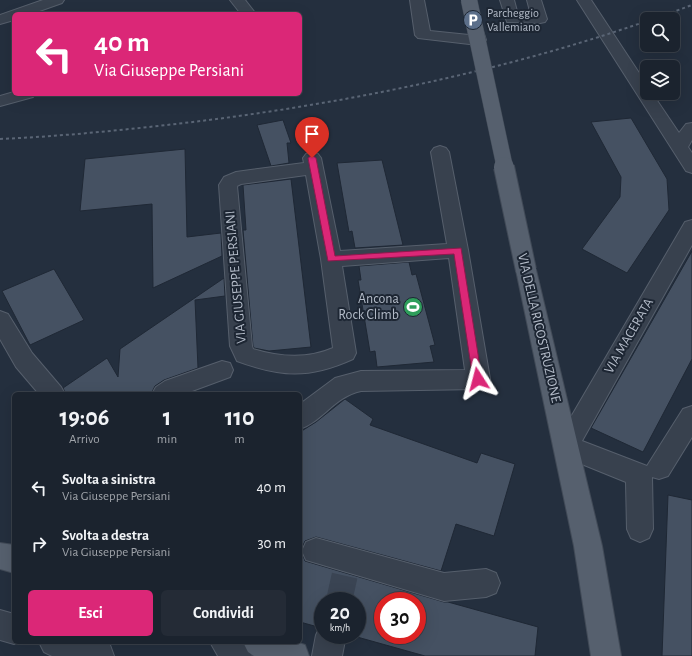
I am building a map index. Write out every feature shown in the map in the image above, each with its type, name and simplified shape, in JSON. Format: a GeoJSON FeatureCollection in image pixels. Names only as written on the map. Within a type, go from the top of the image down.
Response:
{"type":"FeatureCollection","features":[{"type":"Feature","properties":{"kind":"main road","name":"VIA DELLA RICOSTRUZIONE"},"geometry":{"type":"LineString","coordinates":[[469,0],[526,270],[588,546],[606,656]]}},
{"type":"Feature","properties":{"kind":"main road"},"geometry":{"type":"LineString","coordinates":[[0,556],[12,559]]}},
{"type":"Feature","properties":{"kind":"street"},"geometry":{"type":"LineString","coordinates":[[23,12],[57,0]]}},
{"type":"Feature","properties":{"kind":"street"},"geometry":{"type":"LineString","coordinates":[[237,0],[247,12]]}},
{"type":"Feature","properties":{"kind":"street"},"geometry":{"type":"LineString","coordinates":[[417,0],[423,35],[478,40],[469,0]]}},
{"type":"Feature","properties":{"kind":"street"},"geometry":{"type":"LineString","coordinates":[[507,0],[512,19],[540,19],[534,0]]}},
{"type":"Feature","properties":{"kind":"street"},"geometry":{"type":"LineString","coordinates":[[584,0],[692,168]]}},
{"type":"Feature","properties":{"kind":"street"},"geometry":{"type":"LineString","coordinates":[[0,20],[12,16]]}},
{"type":"Feature","properties":{"kind":"street"},"geometry":{"type":"LineString","coordinates":[[0,101],[19,96]]}},
{"type":"Feature","properties":{"kind":"street"},"geometry":{"type":"LineString","coordinates":[[679,146],[692,128]]}},
{"type":"Feature","properties":{"kind":"street"},"geometry":{"type":"LineString","coordinates":[[302,417],[318,403],[343,385],[361,381],[478,379],[458,250],[440,152]]}},
{"type":"Feature","properties":{"kind":"street","name":"VIA GIUSEPPE PERSIANI"},"geometry":{"type":"LineString","coordinates":[[313,163],[331,259],[345,353],[331,360],[318,364],[290,366],[261,361],[245,355],[241,346],[228,185],[231,181],[236,178],[313,163]]}},
{"type":"Feature","properties":{"kind":"street","name":"VIA MACERATA"},"geometry":{"type":"LineString","coordinates":[[566,446],[692,227]]}},
{"type":"Feature","properties":{"kind":"street"},"geometry":{"type":"LineString","coordinates":[[331,259],[458,250]]}},
{"type":"Feature","properties":{"kind":"street"},"geometry":{"type":"LineString","coordinates":[[0,320],[24,360],[51,392]]}},
{"type":"Feature","properties":{"kind":"street"},"geometry":{"type":"LineString","coordinates":[[167,392],[173,388],[222,370]]}},
{"type":"Feature","properties":{"kind":"street"},"geometry":{"type":"LineString","coordinates":[[659,468],[692,416]]}},
{"type":"Feature","properties":{"kind":"street"},"geometry":{"type":"LineString","coordinates":[[566,446],[639,475],[640,529]]}},
{"type":"Feature","properties":{"kind":"street"},"geometry":{"type":"LineString","coordinates":[[316,551],[347,567],[444,588],[486,583]]}},
{"type":"Feature","properties":{"kind":"street"},"geometry":{"type":"LineString","coordinates":[[0,625],[12,628]]}},
{"type":"Feature","properties":{"kind":"street"},"geometry":{"type":"LineString","coordinates":[[60,644],[99,656]]}},
{"type":"Feature","properties":{"kind":"street"},"geometry":{"type":"LineString","coordinates":[[227,644],[237,656]]}},
{"type":"Feature","properties":{"kind":"street"},"geometry":{"type":"LineString","coordinates":[[327,656],[329,644]]}},
{"type":"Feature","properties":{"kind":"building"},"geometry":{"type":"Polygon","coordinates":[[[631,118],[667,179],[669,210],[627,273],[582,249],[620,197],[621,177],[591,122],[631,118]]]}},
{"type":"Feature","properties":{"kind":"building"},"geometry":{"type":"Polygon","coordinates":[[[283,120],[291,143],[287,143],[289,163],[271,166],[257,125],[283,120]]]}},
{"type":"Feature","properties":{"kind":"building"},"geometry":{"type":"Polygon","coordinates":[[[185,149],[187,237],[221,233],[222,256],[153,288],[152,204],[80,211],[85,159],[185,149]]]}},
{"type":"Feature","properties":{"kind":"building"},"geometry":{"type":"Polygon","coordinates":[[[382,160],[403,245],[355,248],[352,231],[349,232],[337,163],[382,160]]]}},
{"type":"Feature","properties":{"kind":"building"},"geometry":{"type":"Polygon","coordinates":[[[291,179],[311,347],[269,351],[254,348],[253,346],[243,230],[246,230],[243,185],[291,179]]]}},
{"type":"Feature","properties":{"kind":"building"},"geometry":{"type":"Polygon","coordinates":[[[692,251],[692,359],[643,452],[591,428],[692,251]]]}},
{"type":"Feature","properties":{"kind":"building"},"geometry":{"type":"Polygon","coordinates":[[[409,262],[412,275],[416,274],[435,345],[430,346],[434,362],[377,367],[375,351],[370,352],[358,280],[361,280],[359,266],[409,262]]]}},
{"type":"Feature","properties":{"kind":"building"},"geometry":{"type":"Polygon","coordinates":[[[54,269],[84,320],[30,345],[2,291],[54,269]]]}},
{"type":"Feature","properties":{"kind":"building"},"geometry":{"type":"Polygon","coordinates":[[[224,278],[225,296],[195,300],[198,368],[164,380],[155,386],[152,392],[65,392],[63,388],[107,358],[118,377],[120,349],[224,278]]]}},
{"type":"Feature","properties":{"kind":"building"},"geometry":{"type":"Polygon","coordinates":[[[345,399],[373,419],[370,425],[477,463],[481,453],[515,464],[494,536],[456,524],[441,571],[316,537],[305,541],[302,548],[302,431],[316,422],[345,399]]]}},
{"type":"Feature","properties":{"kind":"building"},"geometry":{"type":"Polygon","coordinates":[[[668,495],[692,500],[692,656],[662,656],[668,495]]]}},
{"type":"Feature","properties":{"kind":"building"},"geometry":{"type":"Polygon","coordinates":[[[302,553],[305,561],[410,592],[374,592],[374,642],[366,639],[366,592],[314,592],[314,626],[302,623],[302,553]]]}},
{"type":"Feature","properties":{"kind":"building"},"geometry":{"type":"Polygon","coordinates":[[[426,597],[538,627],[535,656],[425,656],[382,644],[426,644],[426,597]]]}},
{"type":"Feature","properties":{"kind":"tunnel"},"geometry":{"type":"LineString","coordinates":[[341,592],[345,574]]}},
{"type":"Feature","properties":{"kind":"railway"},"geometry":{"type":"LineString","coordinates":[[673,12],[692,5]]}},
{"type":"Feature","properties":{"kind":"railway"},"geometry":{"type":"LineString","coordinates":[[0,139],[100,132],[201,121],[371,94],[482,70],[593,39],[640,23]]}},
{"type":"Feature","properties":{"kind":"place","name":"Parcheggio Vallemiano"},"geometry":{"type":"Point","coordinates":[473,20]}},
{"type":"Feature","properties":{"kind":"place","name":"Ancona Rock Climb"},"geometry":{"type":"Point","coordinates":[413,307]}},
{"type":"Feature","properties":{"kind":"route"},"geometry":{"type":"LineString","coordinates":[[312,158],[331,259],[458,250],[478,379]]}}]}
